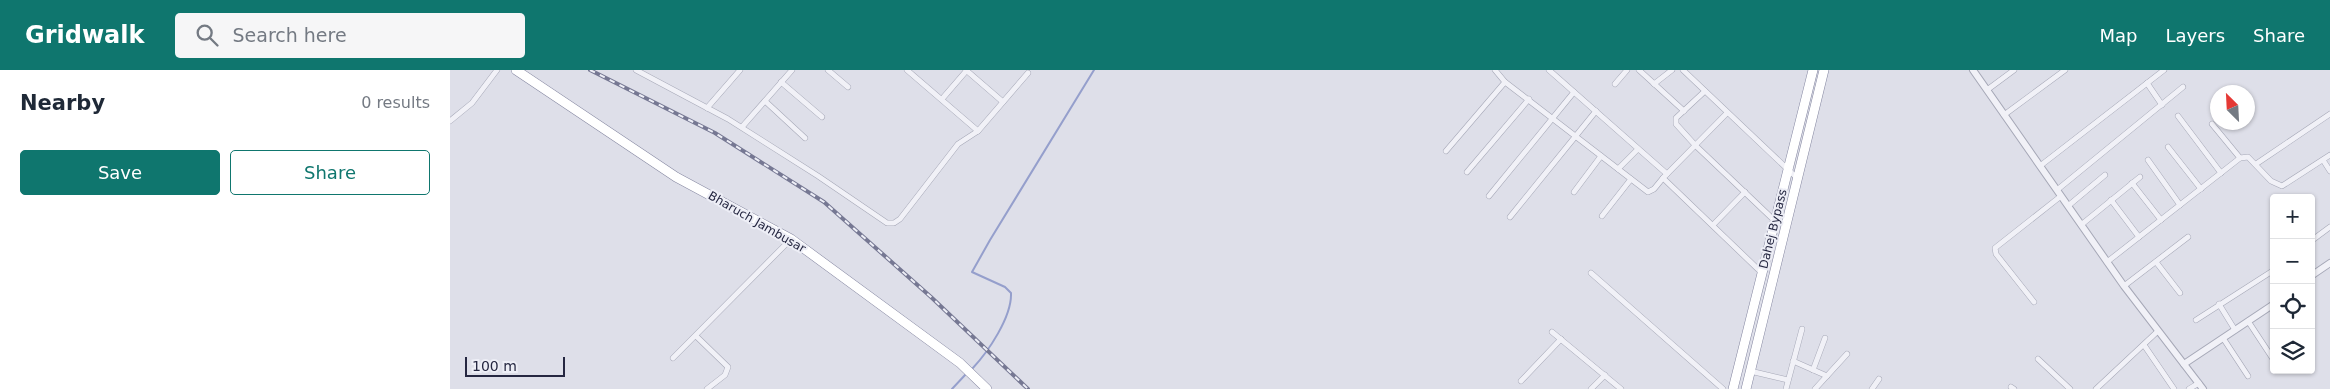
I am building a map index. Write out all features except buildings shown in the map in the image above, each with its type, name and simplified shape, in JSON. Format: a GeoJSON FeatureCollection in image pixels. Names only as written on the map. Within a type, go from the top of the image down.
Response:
{"type":"FeatureCollection","features":[{"type":"Feature","properties":{"kind":"highway","name":"Bharuch Jambusar"},"geometry":{"type":"LineString","coordinates":[[516,70],[676,176],[791,240],[960,363],[987,388]]}},
{"type":"Feature","properties":{"kind":"highway","name":"Dahej Bypass"},"geometry":{"type":"LineString","coordinates":[[1733,389],[1813,70]]}},
{"type":"Feature","properties":{"kind":"highway","name":"Dahej Bypass"},"geometry":{"type":"LineString","coordinates":[[1746,389],[1824,70]]}},
{"type":"Feature","properties":{"kind":"street"},"geometry":{"type":"LineString","coordinates":[[450,121],[480,94],[497,70]]}},
{"type":"Feature","properties":{"kind":"street"},"geometry":{"type":"LineString","coordinates":[[636,70],[742,127],[887,223],[894,223],[900,219],[958,144],[978,131],[1028,73]]}},
{"type":"Feature","properties":{"kind":"street"},"geometry":{"type":"LineString","coordinates":[[707,108],[740,70]]}},
{"type":"Feature","properties":{"kind":"street"},"geometry":{"type":"LineString","coordinates":[[742,127],[792,70]]}},
{"type":"Feature","properties":{"kind":"street"},"geometry":{"type":"LineString","coordinates":[[828,70],[848,88]]}},
{"type":"Feature","properties":{"kind":"street"},"geometry":{"type":"LineString","coordinates":[[908,70],[978,131]]}},
{"type":"Feature","properties":{"kind":"street"},"geometry":{"type":"LineString","coordinates":[[942,100],[966,70],[1003,102]]}},
{"type":"Feature","properties":{"kind":"street"},"geometry":{"type":"LineString","coordinates":[[1495,70],[1505,82],[1648,192],[1727,113]]}},
{"type":"Feature","properties":{"kind":"street"},"geometry":{"type":"LineString","coordinates":[[1549,70],[1638,149],[1762,273]]}},
{"type":"Feature","properties":{"kind":"street"},"geometry":{"type":"LineString","coordinates":[[1614,84],[1626,70]]}},
{"type":"Feature","properties":{"kind":"street"},"geometry":{"type":"LineString","coordinates":[[1639,70],[1684,110]]}},
{"type":"Feature","properties":{"kind":"street"},"geometry":{"type":"LineString","coordinates":[[1654,84],[1672,70]]}},
{"type":"Feature","properties":{"kind":"street"},"geometry":{"type":"LineString","coordinates":[[1683,70],[1798,179]]}},
{"type":"Feature","properties":{"kind":"street"},"geometry":{"type":"LineString","coordinates":[[1973,70],[2124,286],[2201,386],[2189,389]]}},
{"type":"Feature","properties":{"kind":"street"},"geometry":{"type":"LineString","coordinates":[[1987,90],[2014,70]]}},
{"type":"Feature","properties":{"kind":"street"},"geometry":{"type":"LineString","coordinates":[[2004,115],[2065,70]]}},
{"type":"Feature","properties":{"kind":"street"},"geometry":{"type":"LineString","coordinates":[[2040,166],[2164,70]]}},
{"type":"Feature","properties":{"kind":"street"},"geometry":{"type":"LineString","coordinates":[[781,82],[822,117]]}},
{"type":"Feature","properties":{"kind":"street"},"geometry":{"type":"LineString","coordinates":[[1446,151],[1505,82]]}},
{"type":"Feature","properties":{"kind":"street"},"geometry":{"type":"LineString","coordinates":[[2147,83],[2162,105]]}},
{"type":"Feature","properties":{"kind":"street"},"geometry":{"type":"LineString","coordinates":[[2057,190],[2183,87]]}},
{"type":"Feature","properties":{"kind":"street"},"geometry":{"type":"LineString","coordinates":[[1705,91],[1676,118],[1676,124],[1695,145],[1775,221]]}},
{"type":"Feature","properties":{"kind":"street"},"geometry":{"type":"LineString","coordinates":[[1489,196],[1574,92]]}},
{"type":"Feature","properties":{"kind":"street"},"geometry":{"type":"LineString","coordinates":[[1467,172],[1529,99]]}},
{"type":"Feature","properties":{"kind":"street"},"geometry":{"type":"LineString","coordinates":[[765,101],[805,138]]}},
{"type":"Feature","properties":{"kind":"street"},"geometry":{"type":"LineString","coordinates":[[1510,217],[1596,111]]}},
{"type":"Feature","properties":{"kind":"street"},"geometry":{"type":"LineString","coordinates":[[2256,164],[2330,114]]}},
{"type":"Feature","properties":{"kind":"street"},"geometry":{"type":"LineString","coordinates":[[2178,116],[2220,173]]}},
{"type":"Feature","properties":{"kind":"street"},"geometry":{"type":"LineString","coordinates":[[2217,130],[2240,158]]}},
{"type":"Feature","properties":{"kind":"street"},"geometry":{"type":"LineString","coordinates":[[2168,147],[2201,189]]}},
{"type":"Feature","properties":{"kind":"street"},"geometry":{"type":"LineString","coordinates":[[1618,169],[1638,149]]}},
{"type":"Feature","properties":{"kind":"street"},"geometry":{"type":"LineString","coordinates":[[2107,262],[2240,158],[2248,157],[2271,182],[2282,186],[2330,155]]}},
{"type":"Feature","properties":{"kind":"street"},"geometry":{"type":"LineString","coordinates":[[1574,192],[1601,156]]}},
{"type":"Feature","properties":{"kind":"street"},"geometry":{"type":"LineString","coordinates":[[2148,160],[2180,205]]}},
{"type":"Feature","properties":{"kind":"street"},"geometry":{"type":"LineString","coordinates":[[2323,160],[2330,171]]}},
{"type":"Feature","properties":{"kind":"street"},"geometry":{"type":"LineString","coordinates":[[2068,206],[2105,175]]}},
{"type":"Feature","properties":{"kind":"street"},"geometry":{"type":"LineString","coordinates":[[2081,224],[2140,177]]}},
{"type":"Feature","properties":{"kind":"street"},"geometry":{"type":"LineString","coordinates":[[1602,216],[1631,179]]}},
{"type":"Feature","properties":{"kind":"street"},"geometry":{"type":"LineString","coordinates":[[2132,183],[2160,220]]}},
{"type":"Feature","properties":{"kind":"street"},"geometry":{"type":"LineString","coordinates":[[1712,225],[1745,192]]}},
{"type":"Feature","properties":{"kind":"street"},"geometry":{"type":"LineString","coordinates":[[2034,302],[1996,254],[1995,248],[2061,196]]}},
{"type":"Feature","properties":{"kind":"street"},"geometry":{"type":"LineString","coordinates":[[2111,200],[2139,237]]}},
{"type":"Feature","properties":{"kind":"street"},"geometry":{"type":"LineString","coordinates":[[2314,239],[2330,227]]}},
{"type":"Feature","properties":{"kind":"street"},"geometry":{"type":"LineString","coordinates":[[2124,286],[2188,237]]}},
{"type":"Feature","properties":{"kind":"street"},"geometry":{"type":"LineString","coordinates":[[673,358],[791,240]]}},
{"type":"Feature","properties":{"kind":"street"},"geometry":{"type":"LineString","coordinates":[[2156,262],[2180,293]]}},
{"type":"Feature","properties":{"kind":"street"},"geometry":{"type":"LineString","coordinates":[[2315,273],[2330,263]]}},
{"type":"Feature","properties":{"kind":"street"},"geometry":{"type":"LineString","coordinates":[[2196,320],[2270,272]]}},
{"type":"Feature","properties":{"kind":"street"},"geometry":{"type":"LineString","coordinates":[[1591,273],[1723,389]]}},
{"type":"Feature","properties":{"kind":"street"},"geometry":{"type":"LineString","coordinates":[[2219,304],[2235,330]]}},
{"type":"Feature","properties":{"kind":"street"},"geometry":{"type":"LineString","coordinates":[[2184,364],[2270,308]]}},
{"type":"Feature","properties":{"kind":"street"},"geometry":{"type":"LineString","coordinates":[[2248,321],[2270,354]]}},
{"type":"Feature","properties":{"kind":"street"},"geometry":{"type":"LineString","coordinates":[[1786,389],[1802,329]]}},
{"type":"Feature","properties":{"kind":"street"},"geometry":{"type":"LineString","coordinates":[[2096,389],[2158,331]]}},
{"type":"Feature","properties":{"kind":"street"},"geometry":{"type":"LineString","coordinates":[[1552,332],[1621,389]]}},
{"type":"Feature","properties":{"kind":"street"},"geometry":{"type":"LineString","coordinates":[[696,336],[728,367],[725,375],[707,389]]}},
{"type":"Feature","properties":{"kind":"street"},"geometry":{"type":"LineString","coordinates":[[1813,370],[1825,338]]}},
{"type":"Feature","properties":{"kind":"street"},"geometry":{"type":"LineString","coordinates":[[2223,338],[2248,376]]}},
{"type":"Feature","properties":{"kind":"street"},"geometry":{"type":"LineString","coordinates":[[1521,381],[1561,339]]}},
{"type":"Feature","properties":{"kind":"street"},"geometry":{"type":"LineString","coordinates":[[2144,345],[2174,389]]}},
{"type":"Feature","properties":{"kind":"street"},"geometry":{"type":"LineString","coordinates":[[1815,389],[1848,354]]}},
{"type":"Feature","properties":{"kind":"street"},"geometry":{"type":"LineString","coordinates":[[2038,359],[2070,389]]}},
{"type":"Feature","properties":{"kind":"street"},"geometry":{"type":"LineString","coordinates":[[1793,361],[1827,376]]}},
{"type":"Feature","properties":{"kind":"street"},"geometry":{"type":"LineString","coordinates":[[1750,371],[1788,380]]}},
{"type":"Feature","properties":{"kind":"street"},"geometry":{"type":"LineString","coordinates":[[1591,389],[1605,375]]}},
{"type":"Feature","properties":{"kind":"street"},"geometry":{"type":"LineString","coordinates":[[1872,389],[1878,379]]}},
{"type":"Feature","properties":{"kind":"waterway"},"geometry":{"type":"LineString","coordinates":[[972,369],[998,334],[1008,313],[1011,293],[1005,287],[972,272],[1094,70]]}},
{"type":"Feature","properties":{"kind":"waterway"},"geometry":{"type":"LineString","coordinates":[[952,389],[966,374]]}},
{"type":"Feature","properties":{"kind":"railway"},"geometry":{"type":"LineString","coordinates":[[590,70],[715,133],[824,202],[931,297],[1028,389]]}}]}
